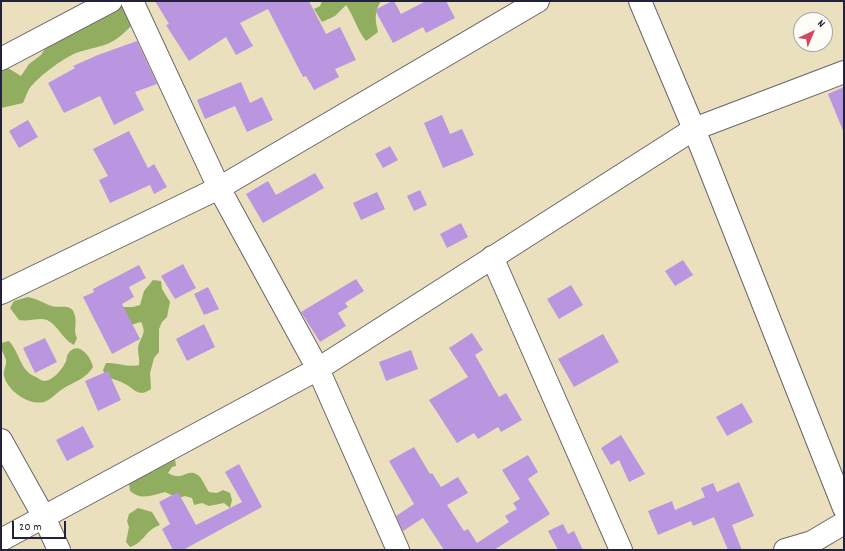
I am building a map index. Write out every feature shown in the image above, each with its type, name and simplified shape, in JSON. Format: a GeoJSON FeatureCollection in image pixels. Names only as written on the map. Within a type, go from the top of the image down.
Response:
{"type":"FeatureCollection","features":[{"type":"Feature","properties":{"kind":"street"},"geometry":{"type":"LineString","coordinates":[[1,59],[111,1]]}},
{"type":"Feature","properties":{"kind":"street"},"geometry":{"type":"LineString","coordinates":[[132,1],[219,188],[318,369],[398,550]]}},
{"type":"Feature","properties":{"kind":"street"},"geometry":{"type":"LineString","coordinates":[[1,294],[219,188],[538,1]]}},
{"type":"Feature","properties":{"kind":"street"},"geometry":{"type":"LineString","coordinates":[[640,1],[694,129],[844,508]]}},
{"type":"Feature","properties":{"kind":"street"},"geometry":{"type":"LineString","coordinates":[[1,540],[318,369],[694,129],[844,72]]}},
{"type":"Feature","properties":{"kind":"street"},"geometry":{"type":"LineString","coordinates":[[492,257],[621,550]]}},
{"type":"Feature","properties":{"kind":"street"},"geometry":{"type":"LineString","coordinates":[[1,440],[44,517],[59,550]]}},
{"type":"Feature","properties":{"kind":"street"},"geometry":{"type":"LineString","coordinates":[[785,550],[812,542],[844,523]]}},
{"type":"Feature","properties":{"kind":"green space"},"geometry":{"type":"Polygon","coordinates":[[[119,1],[130,11],[131,26],[117,39],[105,45],[76,53],[64,59],[33,84],[29,89],[23,103],[1,108],[1,69],[8,68],[21,76],[29,64],[41,55],[49,42],[119,1]]]}},
{"type":"Feature","properties":{"kind":"green space"},"geometry":{"type":"Polygon","coordinates":[[[322,1],[381,1],[377,9],[376,16],[378,32],[366,41],[346,5],[335,16],[322,22],[314,9],[320,6],[322,1]]]}},
{"type":"Feature","properties":{"kind":"green space"},"geometry":{"type":"Polygon","coordinates":[[[153,280],[161,281],[162,289],[170,302],[167,317],[162,322],[159,329],[159,352],[154,358],[150,373],[151,389],[141,393],[122,382],[106,377],[103,370],[106,363],[131,366],[139,365],[138,349],[144,330],[143,326],[141,322],[127,326],[118,307],[133,307],[140,305],[144,291],[153,280]]]}},
{"type":"Feature","properties":{"kind":"green space"},"geometry":{"type":"Polygon","coordinates":[[[28,297],[53,306],[68,307],[73,311],[75,316],[75,332],[77,338],[74,345],[66,339],[51,322],[47,320],[19,320],[10,308],[14,301],[28,297]]]}},
{"type":"Feature","properties":{"kind":"green space"},"geometry":{"type":"Polygon","coordinates":[[[9,341],[27,371],[43,381],[47,381],[62,369],[68,354],[76,348],[84,351],[90,359],[93,367],[84,377],[61,390],[47,401],[38,403],[32,402],[19,396],[6,381],[4,373],[6,360],[1,343],[9,341]]]}},
{"type":"Feature","properties":{"kind":"green space"},"geometry":{"type":"Polygon","coordinates":[[[160,442],[170,448],[175,458],[176,466],[172,467],[168,473],[181,476],[193,473],[202,479],[209,492],[217,493],[223,490],[230,493],[232,500],[230,508],[224,503],[209,506],[202,503],[194,505],[192,498],[185,496],[178,498],[165,492],[142,497],[130,491],[128,477],[138,468],[153,472],[158,468],[154,446],[160,442]]]}},
{"type":"Feature","properties":{"kind":"green space"},"geometry":{"type":"Polygon","coordinates":[[[138,508],[152,512],[160,525],[151,530],[138,543],[130,547],[126,542],[129,527],[127,521],[129,514],[138,508]]]}},
{"type":"Feature","properties":{"kind":"building"},"geometry":{"type":"Polygon","coordinates":[[[155,1],[309,1],[326,34],[340,27],[356,60],[335,69],[339,77],[314,90],[306,76],[303,77],[268,9],[240,23],[253,46],[236,55],[226,37],[189,61],[166,25],[169,24],[155,1]]]}},
{"type":"Feature","properties":{"kind":"building"},"geometry":{"type":"Polygon","coordinates":[[[394,1],[401,14],[426,1],[446,1],[455,18],[426,33],[423,27],[393,43],[375,10],[394,1]]]}},
{"type":"Feature","properties":{"kind":"building"},"geometry":{"type":"Polygon","coordinates":[[[137,41],[157,84],[135,92],[144,110],[114,125],[100,96],[64,113],[48,83],[75,68],[73,66],[137,41]]]}},
{"type":"Feature","properties":{"kind":"building"},"geometry":{"type":"Polygon","coordinates":[[[241,82],[250,103],[262,97],[273,120],[247,132],[235,106],[205,119],[197,100],[241,82]]]}},
{"type":"Feature","properties":{"kind":"building"},"geometry":{"type":"Polygon","coordinates":[[[844,87],[844,133],[828,94],[844,87]]]}},
{"type":"Feature","properties":{"kind":"building"},"geometry":{"type":"Polygon","coordinates":[[[442,115],[450,134],[462,129],[474,155],[443,168],[424,123],[442,115]]]}},
{"type":"Feature","properties":{"kind":"building"},"geometry":{"type":"Polygon","coordinates":[[[28,120],[38,137],[19,148],[9,131],[28,120]]]}},
{"type":"Feature","properties":{"kind":"building"},"geometry":{"type":"Polygon","coordinates":[[[129,131],[148,168],[154,164],[167,187],[154,194],[150,185],[110,203],[99,180],[108,176],[93,149],[129,131]]]}},
{"type":"Feature","properties":{"kind":"building"},"geometry":{"type":"Polygon","coordinates":[[[390,146],[398,160],[383,168],[375,154],[390,146]]]}},
{"type":"Feature","properties":{"kind":"building"},"geometry":{"type":"Polygon","coordinates":[[[315,173],[324,188],[263,223],[246,194],[268,181],[276,195],[315,173]]]}},
{"type":"Feature","properties":{"kind":"building"},"geometry":{"type":"Polygon","coordinates":[[[420,190],[427,205],[414,211],[407,196],[420,190]]]}},
{"type":"Feature","properties":{"kind":"building"},"geometry":{"type":"Polygon","coordinates":[[[377,192],[385,209],[361,220],[353,203],[377,192]]]}},
{"type":"Feature","properties":{"kind":"building"},"geometry":{"type":"Polygon","coordinates":[[[461,223],[468,237],[447,248],[440,234],[461,223]]]}},
{"type":"Feature","properties":{"kind":"building"},"geometry":{"type":"Polygon","coordinates":[[[683,260],[693,275],[675,286],[665,271],[683,260]]]}},
{"type":"Feature","properties":{"kind":"building"},"geometry":{"type":"Polygon","coordinates":[[[183,264],[196,288],[175,299],[161,276],[183,264]]]}},
{"type":"Feature","properties":{"kind":"building"},"geometry":{"type":"Polygon","coordinates":[[[139,265],[146,278],[129,287],[134,297],[122,304],[140,339],[112,354],[83,297],[94,292],[93,289],[139,265]]]}},
{"type":"Feature","properties":{"kind":"building"},"geometry":{"type":"Polygon","coordinates":[[[356,279],[364,291],[345,303],[348,307],[338,313],[346,326],[320,342],[301,312],[356,279]]]}},
{"type":"Feature","properties":{"kind":"building"},"geometry":{"type":"Polygon","coordinates":[[[571,285],[583,305],[559,319],[547,299],[571,285]]]}},
{"type":"Feature","properties":{"kind":"building"},"geometry":{"type":"Polygon","coordinates":[[[208,287],[219,309],[204,315],[194,294],[208,287]]]}},
{"type":"Feature","properties":{"kind":"building"},"geometry":{"type":"Polygon","coordinates":[[[204,324],[215,347],[187,361],[176,339],[204,324]]]}},
{"type":"Feature","properties":{"kind":"building"},"geometry":{"type":"Polygon","coordinates":[[[472,333],[483,350],[475,355],[499,397],[506,393],[522,420],[501,432],[498,427],[478,439],[474,433],[457,443],[429,400],[468,377],[449,348],[472,333]]]}},
{"type":"Feature","properties":{"kind":"building"},"geometry":{"type":"Polygon","coordinates":[[[603,334],[619,362],[574,387],[558,359],[603,334]]]}},
{"type":"Feature","properties":{"kind":"building"},"geometry":{"type":"Polygon","coordinates":[[[45,338],[57,362],[35,373],[23,348],[45,338]]]}},
{"type":"Feature","properties":{"kind":"building"},"geometry":{"type":"Polygon","coordinates":[[[411,350],[418,369],[386,381],[379,362],[411,350]]]}},
{"type":"Feature","properties":{"kind":"building"},"geometry":{"type":"Polygon","coordinates":[[[108,371],[121,400],[98,411],[85,381],[108,371]]]}},
{"type":"Feature","properties":{"kind":"building"},"geometry":{"type":"Polygon","coordinates":[[[742,403],[753,422],[727,436],[716,417],[742,403]]]}},
{"type":"Feature","properties":{"kind":"building"},"geometry":{"type":"Polygon","coordinates":[[[83,426],[94,447],[67,461],[56,440],[83,426]]]}},
{"type":"Feature","properties":{"kind":"building"},"geometry":{"type":"Polygon","coordinates":[[[621,435],[645,474],[629,482],[619,460],[611,465],[601,448],[621,435]]]}},
{"type":"Feature","properties":{"kind":"building"},"geometry":{"type":"Polygon","coordinates":[[[414,447],[430,474],[432,473],[441,487],[458,477],[468,493],[447,505],[464,531],[468,529],[477,543],[509,522],[505,516],[517,509],[513,503],[520,499],[502,470],[528,455],[538,472],[528,479],[550,514],[494,550],[444,550],[423,518],[403,531],[396,516],[414,504],[389,461],[414,447]]]}},
{"type":"Feature","properties":{"kind":"building"},"geometry":{"type":"Polygon","coordinates":[[[239,464],[262,507],[183,550],[173,550],[162,529],[170,524],[159,502],[178,492],[196,525],[242,502],[225,472],[239,464]]]}},
{"type":"Feature","properties":{"kind":"building"},"geometry":{"type":"Polygon","coordinates":[[[739,482],[754,516],[732,525],[742,550],[728,550],[714,517],[693,526],[691,521],[658,535],[648,511],[672,501],[675,510],[705,497],[701,488],[713,483],[717,492],[739,482]]]}},
{"type":"Feature","properties":{"kind":"building"},"geometry":{"type":"Polygon","coordinates":[[[563,524],[568,534],[574,531],[583,550],[558,550],[548,531],[563,524]]]}}]}
